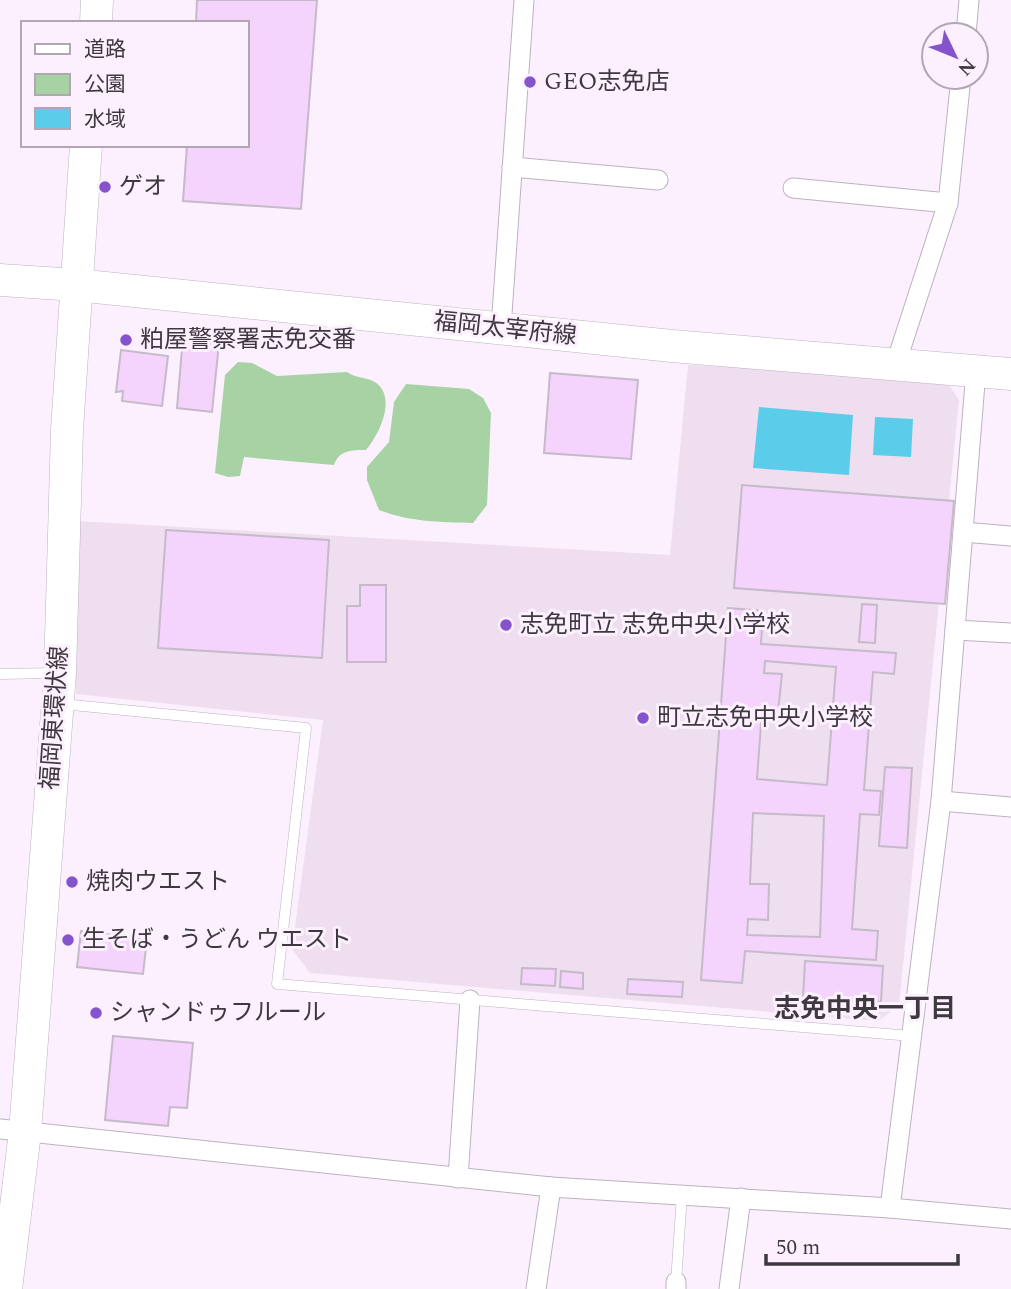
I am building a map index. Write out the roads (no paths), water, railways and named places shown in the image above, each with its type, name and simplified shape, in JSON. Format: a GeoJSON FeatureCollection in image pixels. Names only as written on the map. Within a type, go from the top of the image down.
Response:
{"type":"FeatureCollection","features":[{"type":"Feature","properties":{"kind":"main road"},"geometry":{"type":"LineString","coordinates":[[96,21],[97,0]]}},
{"type":"Feature","properties":{"kind":"main road","name":"福岡東環状線"},"geometry":{"type":"LineString","coordinates":[[6,1289],[13,1130],[60,673],[76,285],[86,147]]}},
{"type":"Feature","properties":{"kind":"main road","name":"福岡太宰府線"},"geometry":{"type":"LineString","coordinates":[[0,280],[76,285],[672,346],[1011,374]]}},
{"type":"Feature","properties":{"kind":"street"},"geometry":{"type":"LineString","coordinates":[[501,328],[524,0]]}},
{"type":"Feature","properties":{"kind":"street"},"geometry":{"type":"LineString","coordinates":[[967,21],[969,0]]}},
{"type":"Feature","properties":{"kind":"street"},"geometry":{"type":"LineString","coordinates":[[897,363],[948,203],[960,91]]}},
{"type":"Feature","properties":{"kind":"street"},"geometry":{"type":"LineString","coordinates":[[512,167],[657,180]]}},
{"type":"Feature","properties":{"kind":"street"},"geometry":{"type":"LineString","coordinates":[[793,188],[948,203]]}},
{"type":"Feature","properties":{"kind":"street"},"geometry":{"type":"LineString","coordinates":[[890,1208],[941,801],[976,371]]}},
{"type":"Feature","properties":{"kind":"street"},"geometry":{"type":"LineString","coordinates":[[963,532],[1011,536]]}},
{"type":"Feature","properties":{"kind":"street"},"geometry":{"type":"LineString","coordinates":[[955,630],[1011,633]]}},
{"type":"Feature","properties":{"kind":"street"},"geometry":{"type":"LineString","coordinates":[[941,801],[1011,807]]}},
{"type":"Feature","properties":{"kind":"street"},"geometry":{"type":"LineString","coordinates":[[458,1178],[470,1000]]}},
{"type":"Feature","properties":{"kind":"street"},"geometry":{"type":"LineString","coordinates":[[13,1130],[551,1187],[890,1208],[1011,1219]]}},
{"type":"Feature","properties":{"kind":"street"},"geometry":{"type":"LineString","coordinates":[[536,1289],[551,1187]]}},
{"type":"Feature","properties":{"kind":"street"},"geometry":{"type":"LineString","coordinates":[[729,1289],[741,1198]]}},
{"type":"Feature","properties":{"kind":"lane"},"geometry":{"type":"LineString","coordinates":[[0,674],[60,673]]}},
{"type":"Feature","properties":{"kind":"lane"},"geometry":{"type":"LineString","coordinates":[[57,704],[306,728],[277,984],[912,1036]]}},
{"type":"Feature","properties":{"kind":"lane"},"geometry":{"type":"LineString","coordinates":[[676,1286],[682,1195]]}},
{"type":"Feature","properties":{"kind":"water"},"geometry":{"type":"Polygon","coordinates":[[[759,407],[853,415],[849,475],[753,468],[759,407]]]}},
{"type":"Feature","properties":{"kind":"water"},"geometry":{"type":"Polygon","coordinates":[[[875,417],[913,419],[911,457],[873,455],[875,417]]]}},
{"type":"Feature","properties":{"kind":"place","name":"GEO志免店"},"geometry":{"type":"Point","coordinates":[530,82]}},
{"type":"Feature","properties":{"kind":"place","name":"ゲオ"},"geometry":{"type":"Point","coordinates":[105,187]}},
{"type":"Feature","properties":{"kind":"place","name":"粕屋警察署志免交番"},"geometry":{"type":"Point","coordinates":[126,340]}},
{"type":"Feature","properties":{"kind":"place","name":"志免町立 志免中央小学校"},"geometry":{"type":"Point","coordinates":[506,625]}},
{"type":"Feature","properties":{"kind":"place","name":"町立志免中央小学校"},"geometry":{"type":"Point","coordinates":[643,718]}},
{"type":"Feature","properties":{"kind":"place","name":"焼肉ウエスト"},"geometry":{"type":"Point","coordinates":[72,882]}},
{"type":"Feature","properties":{"kind":"place","name":"生そば・うどん ウエスト"},"geometry":{"type":"Point","coordinates":[68,940]}},
{"type":"Feature","properties":{"kind":"place","name":"シャンドゥフルール"},"geometry":{"type":"Point","coordinates":[96,1013]}},
{"type":"Feature","properties":{"kind":"district","name":"志免中央一丁目"},"geometry":{"type":"Point","coordinates":[865,1009]}}]}
